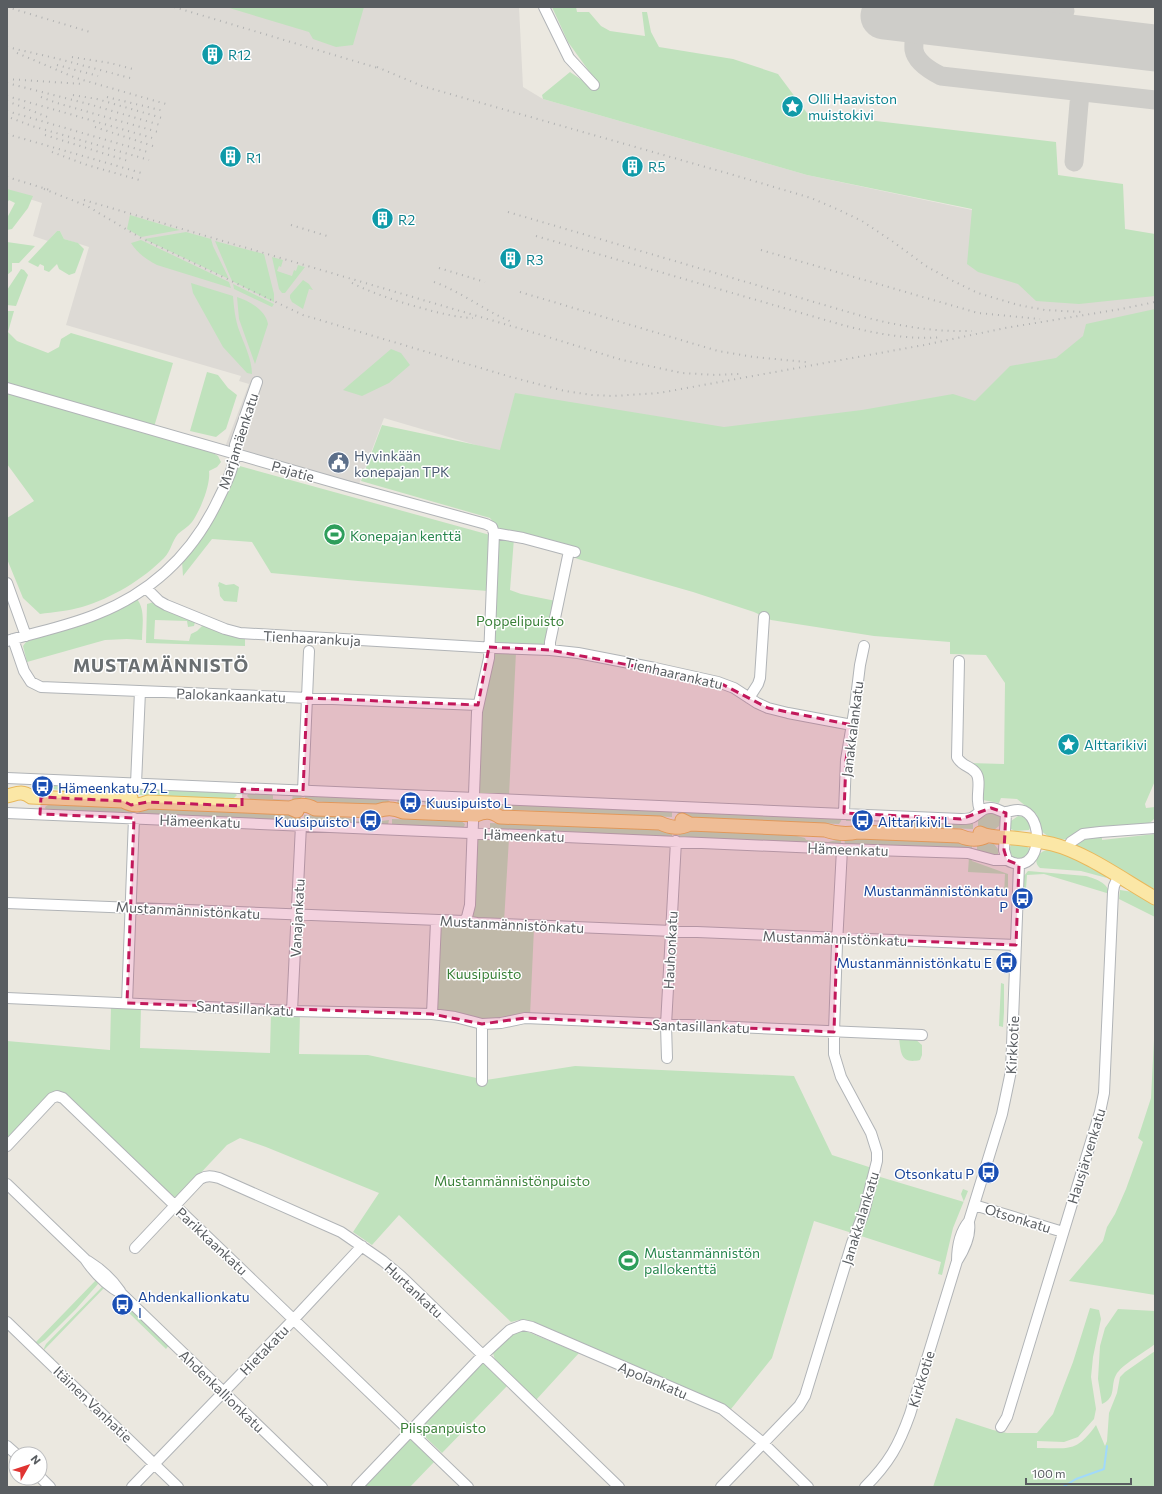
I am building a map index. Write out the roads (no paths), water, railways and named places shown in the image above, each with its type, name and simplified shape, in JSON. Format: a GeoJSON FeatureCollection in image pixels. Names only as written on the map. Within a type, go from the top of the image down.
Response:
{"type":"FeatureCollection","features":[{"type":"Feature","properties":{"kind":"main road","name":"Hämeenkatu"},"geometry":{"type":"LineString","coordinates":[[8,796],[16,793],[26,793],[36,797],[123,801],[132,798],[141,798],[148,802],[290,808],[298,804],[308,805],[315,809],[377,811],[386,808],[396,809],[403,812],[474,815],[483,812],[493,812],[500,817],[660,823],[669,820],[681,820],[690,824],[825,830],[838,826],[849,827],[858,832],[960,836],[968,840],[980,840],[987,836],[1004,837],[1053,844],[1067,849],[1155,898]]}},
{"type":"Feature","properties":{"kind":"street"},"geometry":{"type":"LineString","coordinates":[[544,7],[569,58],[594,85]]}},
{"type":"Feature","properties":{"kind":"street","name":"Marjamäenkatu"},"geometry":{"type":"LineString","coordinates":[[10,640],[69,624],[97,614],[126,600],[146,588],[180,558],[200,532],[223,490],[236,454],[235,445],[257,382]]}},
{"type":"Feature","properties":{"kind":"street","name":"Pajatie"},"geometry":{"type":"LineString","coordinates":[[7,388],[347,486],[486,524],[492,527],[494,533],[523,538],[572,552],[550,642],[550,650]]}},
{"type":"Feature","properties":{"kind":"street"},"geometry":{"type":"LineString","coordinates":[[464,921],[467,917],[470,905],[472,832],[474,815],[473,798],[478,706],[489,658],[490,647],[494,533]]}},
{"type":"Feature","properties":{"kind":"street"},"geometry":{"type":"LineString","coordinates":[[7,583],[26,636]]}},
{"type":"Feature","properties":{"kind":"street","name":"Tienhaarankuja"},"geometry":{"type":"LineString","coordinates":[[146,588],[157,600],[166,606],[224,629],[240,633],[490,647]]}},
{"type":"Feature","properties":{"kind":"street"},"geometry":{"type":"LineString","coordinates":[[749,698],[760,678],[764,617]]}},
{"type":"Feature","properties":{"kind":"street","name":"Palokankaankatu"},"geometry":{"type":"LineString","coordinates":[[10,640],[24,671],[31,682],[41,687],[478,706]]}},
{"type":"Feature","properties":{"kind":"street","name":"Janakkalankatu"},"geometry":{"type":"LineString","coordinates":[[844,813],[846,760],[864,646]]}},
{"type":"Feature","properties":{"kind":"street","name":"Tienhaarankatu"},"geometry":{"type":"LineString","coordinates":[[490,647],[578,653],[650,666],[718,682],[734,688],[757,703],[774,710],[852,725]]}},
{"type":"Feature","properties":{"kind":"street"},"geometry":{"type":"LineString","coordinates":[[303,791],[309,651]]}},
{"type":"Feature","properties":{"kind":"street"},"geometry":{"type":"LineString","coordinates":[[959,661],[957,757],[960,763],[972,769],[978,777],[978,802],[980,811]]}},
{"type":"Feature","properties":{"kind":"street"},"geometry":{"type":"LineString","coordinates":[[136,784],[140,691]]}},
{"type":"Feature","properties":{"kind":"street"},"geometry":{"type":"LineString","coordinates":[[7,778],[961,819],[972,817],[980,811],[991,808],[1006,812],[1016,809],[1031,816],[1035,826],[1037,841],[1032,857],[1026,863],[1019,865]]}},
{"type":"Feature","properties":{"kind":"street","name":"Hämeenkatu"},"geometry":{"type":"LineString","coordinates":[[242,789],[242,806]]}},
{"type":"Feature","properties":{"kind":"street"},"geometry":{"type":"LineString","coordinates":[[36,797],[40,814]]}},
{"type":"Feature","properties":{"kind":"street"},"geometry":{"type":"LineString","coordinates":[[1006,812],[1004,850],[1007,860]]}},
{"type":"Feature","properties":{"kind":"street","name":"Hämeenkatu"},"geometry":{"type":"LineString","coordinates":[[7,813],[842,849],[968,853],[994,860],[1007,860],[1013,864],[1019,865]]}},
{"type":"Feature","properties":{"kind":"street"},"geometry":{"type":"LineString","coordinates":[[127,1003],[134,818]]}},
{"type":"Feature","properties":{"kind":"street","name":"Vanajankatu"},"geometry":{"type":"LineString","coordinates":[[292,1011],[298,915],[301,825]]}},
{"type":"Feature","properties":{"kind":"street"},"geometry":{"type":"LineString","coordinates":[[1067,849],[1071,842],[1083,834],[1155,828]]}},
{"type":"Feature","properties":{"kind":"street","name":"Hauhonkatu"},"geometry":{"type":"LineString","coordinates":[[667,1058],[666,1025],[676,841]]}},
{"type":"Feature","properties":{"kind":"street","name":"Janakkalankatu"},"geometry":{"type":"LineString","coordinates":[[721,1487],[799,1406],[806,1396],[852,1243],[864,1212],[876,1170],[876,1144],[841,1077],[834,1054],[837,938],[842,849]]}},
{"type":"Feature","properties":{"kind":"street","name":"Kirkkotie"},"geometry":{"type":"LineString","coordinates":[[865,1487],[880,1472],[889,1459],[901,1438],[910,1414],[957,1261],[966,1243],[970,1229],[969,1221],[1002,1114],[1010,1079],[1019,865]]}},
{"type":"Feature","properties":{"kind":"street","name":"Hausjärvenkatu"},"geometry":{"type":"LineString","coordinates":[[1001,1427],[1006,1417],[1100,1112],[1104,1093],[1113,892],[1118,877]]}},
{"type":"Feature","properties":{"kind":"street","name":"Mustanmännistönkatu"},"geometry":{"type":"LineString","coordinates":[[7,903],[1016,945]]}},
{"type":"Feature","properties":{"kind":"street"},"geometry":{"type":"LineString","coordinates":[[432,1014],[436,921]]}},
{"type":"Feature","properties":{"kind":"street","name":"Santasillankatu"},"geometry":{"type":"LineString","coordinates":[[7,998],[292,1011],[432,1014],[455,1017],[482,1024],[501,1023],[525,1018],[922,1035]]}},
{"type":"Feature","properties":{"kind":"street"},"geometry":{"type":"LineString","coordinates":[[482,1024],[482,1081]]}},
{"type":"Feature","properties":{"kind":"street","name":"Parikkaankatu"},"geometry":{"type":"LineString","coordinates":[[7,1146],[52,1098],[57,1096],[63,1098],[468,1487]]}},
{"type":"Feature","properties":{"kind":"street","name":"Hurtankatu"},"geometry":{"type":"LineString","coordinates":[[135,1248],[200,1179],[211,1176],[321,1222],[341,1232],[362,1246],[401,1276],[618,1487]]}},
{"type":"Feature","properties":{"kind":"street","name":"Ahdenkallionkatu"},"geometry":{"type":"LineString","coordinates":[[7,1184],[85,1259],[99,1268],[112,1280],[122,1294],[322,1487]]}},
{"type":"Feature","properties":{"kind":"street","name":"Otsonkatu"},"geometry":{"type":"LineString","coordinates":[[974,1205],[1063,1232]]}},
{"type":"Feature","properties":{"kind":"street","name":"Hietakatu"},"geometry":{"type":"LineString","coordinates":[[132,1487],[294,1319],[362,1246]]}},
{"type":"Feature","properties":{"kind":"street","name":"Itäinen Vanhatie"},"geometry":{"type":"LineString","coordinates":[[7,1322],[178,1487]]}},
{"type":"Feature","properties":{"kind":"street","name":"Apolankatu"},"geometry":{"type":"LineString","coordinates":[[483,1356],[510,1330],[523,1325],[532,1327],[722,1409],[763,1443],[808,1487]]}},
{"type":"Feature","properties":{"kind":"street"},"geometry":{"type":"LineString","coordinates":[[357,1487],[483,1356]]}},
{"type":"Feature","properties":{"kind":"waterway"},"geometry":{"type":"LineString","coordinates":[[1063,1487],[1076,1479],[1104,1469],[1107,1446]]}},
{"type":"Feature","properties":{"kind":"railway"},"geometry":{"type":"LineString","coordinates":[[7,7],[90,32]]}},
{"type":"Feature","properties":{"kind":"railway"},"geometry":{"type":"LineString","coordinates":[[174,7],[381,69]]}},
{"type":"Feature","properties":{"kind":"railway"},"geometry":{"type":"LineString","coordinates":[[7,47],[130,78]]}},
{"type":"Feature","properties":{"kind":"railway"},"geometry":{"type":"LineString","coordinates":[[17,53],[76,78],[166,104]]}},
{"type":"Feature","properties":{"kind":"railway"},"geometry":{"type":"LineString","coordinates":[[72,57],[110,63],[133,69]]}},
{"type":"Feature","properties":{"kind":"railway"},"geometry":{"type":"LineString","coordinates":[[57,65],[98,76]]}},
{"type":"Feature","properties":{"kind":"railway"},"geometry":{"type":"LineString","coordinates":[[377,67],[422,86],[811,198],[862,221],[926,266],[978,293],[1018,305],[1045,310],[1082,312]]}},
{"type":"Feature","properties":{"kind":"railway"},"geometry":{"type":"LineString","coordinates":[[7,79],[83,84]]}},
{"type":"Feature","properties":{"kind":"railway"},"geometry":{"type":"LineString","coordinates":[[7,83],[92,105],[160,125]]}},
{"type":"Feature","properties":{"kind":"railway"},"geometry":{"type":"LineString","coordinates":[[73,95],[97,99],[162,118]]}},
{"type":"Feature","properties":{"kind":"railway"},"geometry":{"type":"LineString","coordinates":[[7,96],[156,139]]}},
{"type":"Feature","properties":{"kind":"railway"},"geometry":{"type":"LineString","coordinates":[[41,97],[158,132]]}},
{"type":"Feature","properties":{"kind":"railway"},"geometry":{"type":"LineString","coordinates":[[107,97],[164,111]]}},
{"type":"Feature","properties":{"kind":"railway"},"geometry":{"type":"LineString","coordinates":[[7,101],[50,118]]}},
{"type":"Feature","properties":{"kind":"railway"},"geometry":{"type":"LineString","coordinates":[[7,111],[151,153]]}},
{"type":"Feature","properties":{"kind":"railway"},"geometry":{"type":"LineString","coordinates":[[11,118],[32,126],[149,160]]}},
{"type":"Feature","properties":{"kind":"railway"},"geometry":{"type":"LineString","coordinates":[[95,127],[153,146]]}},
{"type":"Feature","properties":{"kind":"railway"},"geometry":{"type":"LineString","coordinates":[[7,134],[145,174]]}},
{"type":"Feature","properties":{"kind":"railway"},"geometry":{"type":"LineString","coordinates":[[45,135],[128,161]]}},
{"type":"Feature","properties":{"kind":"railway"},"geometry":{"type":"LineString","coordinates":[[52,152],[87,165],[143,181]]}},
{"type":"Feature","properties":{"kind":"railway"},"geometry":{"type":"LineString","coordinates":[[7,177],[50,190]]}},
{"type":"Feature","properties":{"kind":"railway"},"geometry":{"type":"LineString","coordinates":[[44,189],[87,206],[141,238],[303,315],[511,377],[565,391],[592,395],[613,396],[659,393],[924,345],[1005,328],[1155,302]]}},
{"type":"Feature","properties":{"kind":"railway"},"geometry":{"type":"LineString","coordinates":[[84,200],[622,360],[682,373],[716,375],[740,374]]}},
{"type":"Feature","properties":{"kind":"railway"},"geometry":{"type":"LineString","coordinates":[[508,212],[872,319],[921,328],[946,331],[972,331]]}},
{"type":"Feature","properties":{"kind":"railway"},"geometry":{"type":"LineString","coordinates":[[291,225],[327,236]]}},
{"type":"Feature","properties":{"kind":"railway"},"geometry":{"type":"LineString","coordinates":[[536,236],[870,332],[918,338],[942,337]]}},
{"type":"Feature","properties":{"kind":"railway"},"geometry":{"type":"LineString","coordinates":[[761,250],[978,313],[1040,319]]}},
{"type":"Feature","properties":{"kind":"railway"},"geometry":{"type":"LineString","coordinates":[[439,268],[485,282]]}},
{"type":"Feature","properties":{"kind":"railway"},"geometry":{"type":"LineString","coordinates":[[434,282],[512,322]]}},
{"type":"Feature","properties":{"kind":"railway"},"geometry":{"type":"LineString","coordinates":[[352,283],[379,295],[431,311],[473,318]]}},
{"type":"Feature","properties":{"kind":"railway"},"geometry":{"type":"LineString","coordinates":[[520,292],[718,351],[754,357],[806,362]]}},
{"type":"Feature","properties":{"kind":"place","name":"R12"},"geometry":{"type":"Point","coordinates":[213,54]}},
{"type":"Feature","properties":{"kind":"place","name":"Olli Haaviston muistokivi"},"geometry":{"type":"Point","coordinates":[792,106]}},
{"type":"Feature","properties":{"kind":"place","name":"R1"},"geometry":{"type":"Point","coordinates":[231,157]}},
{"type":"Feature","properties":{"kind":"place","name":"R5"},"geometry":{"type":"Point","coordinates":[633,166]}},
{"type":"Feature","properties":{"kind":"place","name":"R2"},"geometry":{"type":"Point","coordinates":[382,219]}},
{"type":"Feature","properties":{"kind":"place","name":"R3"},"geometry":{"type":"Point","coordinates":[510,259]}},
{"type":"Feature","properties":{"kind":"place","name":"Hyvinkään konepajan TPK"},"geometry":{"type":"Point","coordinates":[339,463]}},
{"type":"Feature","properties":{"kind":"place","name":"Konepajan kenttä"},"geometry":{"type":"Point","coordinates":[335,535]}},
{"type":"Feature","properties":{"kind":"place","name":"Alttarikivi"},"geometry":{"type":"Point","coordinates":[1068,744]}},
{"type":"Feature","properties":{"kind":"place","name":"Hämeenkatu 72 L"},"geometry":{"type":"Point","coordinates":[42,787]}},
{"type":"Feature","properties":{"kind":"place","name":"Kuusipuisto L"},"geometry":{"type":"Point","coordinates":[411,802]}},
{"type":"Feature","properties":{"kind":"place","name":"Kuusipuisto I"},"geometry":{"type":"Point","coordinates":[371,821]}},
{"type":"Feature","properties":{"kind":"place","name":"Alttarikivi L"},"geometry":{"type":"Point","coordinates":[863,821]}},
{"type":"Feature","properties":{"kind":"place","name":"Mustanmännistönkatu P"},"geometry":{"type":"Point","coordinates":[1023,898]}},
{"type":"Feature","properties":{"kind":"place","name":"Mustanmännistönkatu E"},"geometry":{"type":"Point","coordinates":[1007,962]}},
{"type":"Feature","properties":{"kind":"place","name":"Otsonkatu P"},"geometry":{"type":"Point","coordinates":[989,1173]}},
{"type":"Feature","properties":{"kind":"place","name":"Mustanmännistön pallokenttä"},"geometry":{"type":"Point","coordinates":[629,1260]}},
{"type":"Feature","properties":{"kind":"place","name":"Ahdenkallionkatu I"},"geometry":{"type":"Point","coordinates":[122,1304]}},
{"type":"Feature","properties":{"kind":"district","name":"MUSTAMÄNNISTÖ"},"geometry":{"type":"Point","coordinates":[161,665]}},
{"type":"Feature","properties":{"kind":"park label","name":"Poppelipuisto"},"geometry":{"type":"Point","coordinates":[520,620]}},
{"type":"Feature","properties":{"kind":"park label","name":"Kuusipuisto"},"geometry":{"type":"Point","coordinates":[484,973]}},
{"type":"Feature","properties":{"kind":"park label","name":"Mustanmännistönpuisto"},"geometry":{"type":"Point","coordinates":[512,1180]}},
{"type":"Feature","properties":{"kind":"park label","name":"Piispanpuisto"},"geometry":{"type":"Point","coordinates":[443,1427]}}]}
